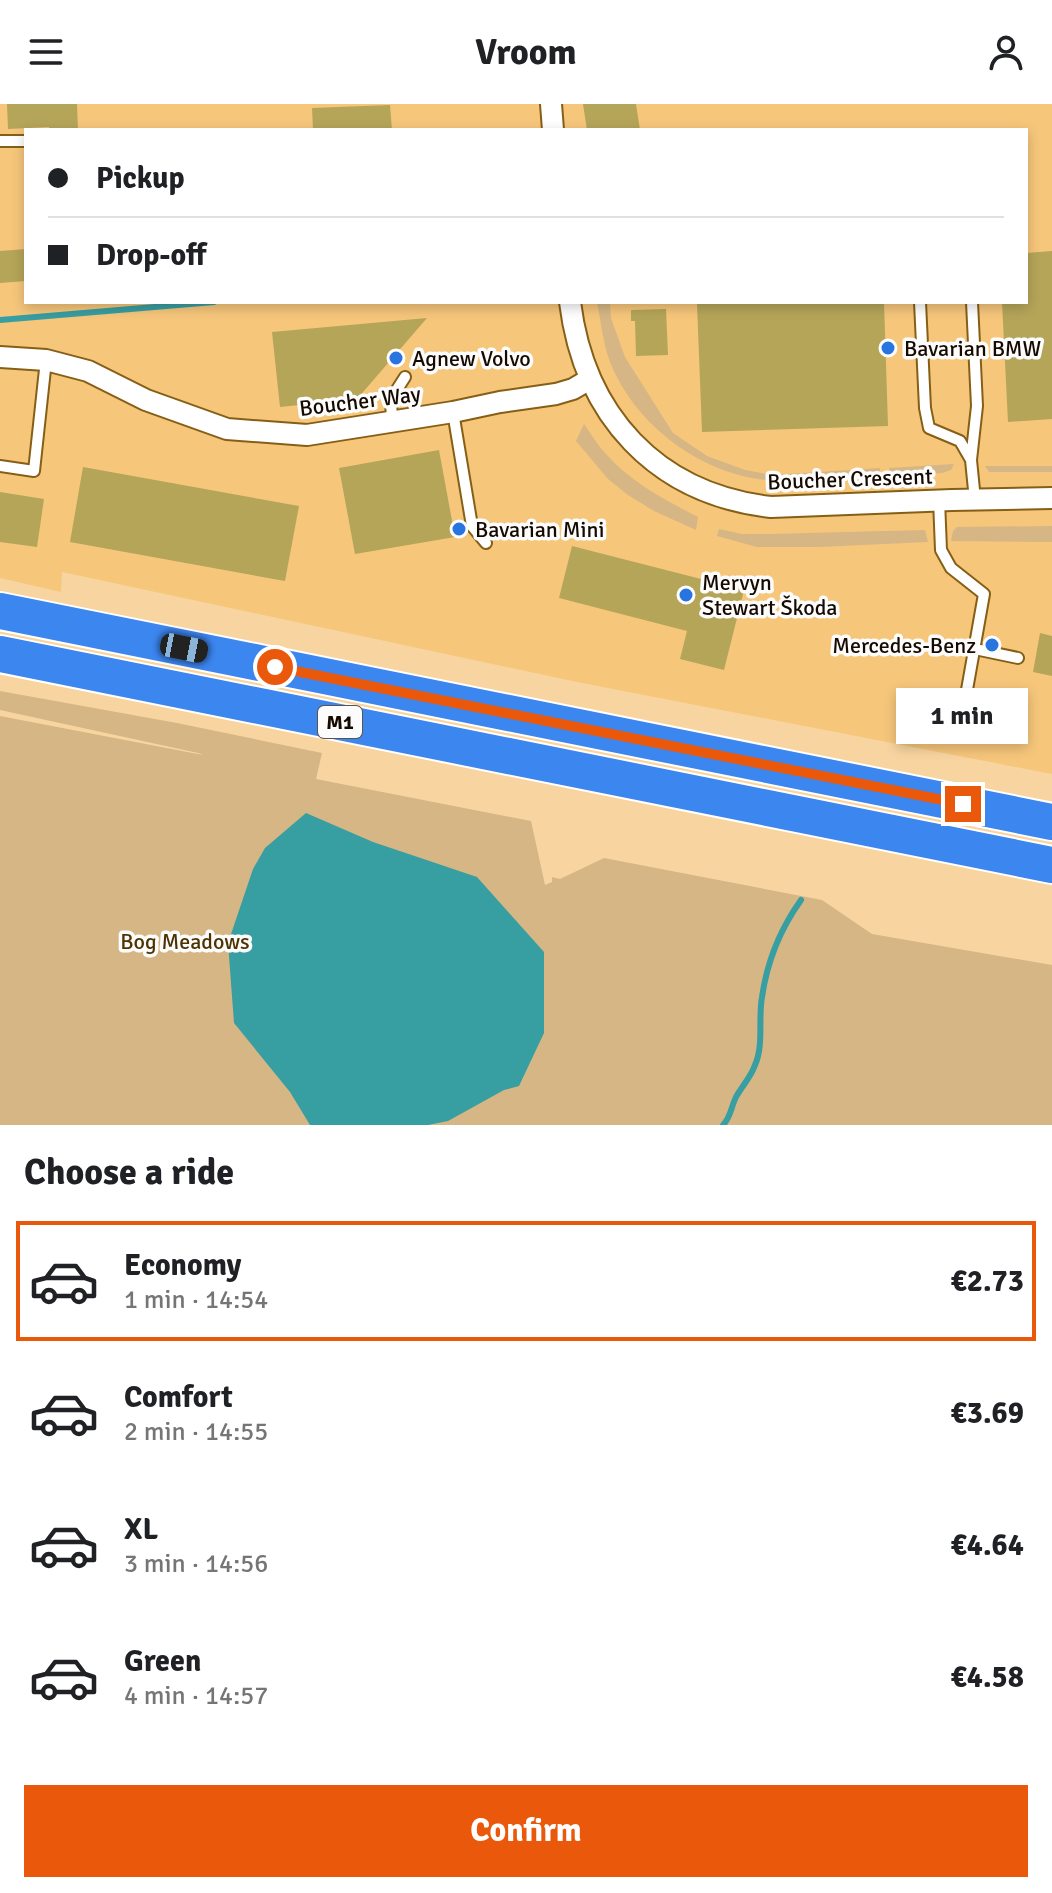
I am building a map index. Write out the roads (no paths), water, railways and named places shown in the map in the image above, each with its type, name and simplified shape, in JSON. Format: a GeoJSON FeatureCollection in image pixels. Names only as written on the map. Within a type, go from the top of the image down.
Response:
{"type":"FeatureCollection","features":[{"type":"Feature","properties":{"kind":"highway","name":"M1"},"geometry":{"type":"LineString","coordinates":[[0,611],[1052,822]]}},
{"type":"Feature","properties":{"kind":"highway","name":"M1"},"geometry":{"type":"LineString","coordinates":[[0,654],[1052,865]]}},
{"type":"Feature","properties":{"kind":"street"},"geometry":{"type":"LineString","coordinates":[[551,104],[553,128]]}},
{"type":"Feature","properties":{"kind":"street","name":"Boucher Crescent"},"geometry":{"type":"LineString","coordinates":[[570,304],[573,330],[598,397],[632,443],[677,478],[723,497],[771,507],[1052,498]]}},
{"type":"Feature","properties":{"kind":"street","name":"Boucher Way"},"geometry":{"type":"LineString","coordinates":[[0,357],[46,360],[88,371],[146,400],[227,429],[307,435],[556,394],[590,379]]}},
{"type":"Feature","properties":{"kind":"lane"},"geometry":{"type":"LineString","coordinates":[[0,141],[24,141]]}},
{"type":"Feature","properties":{"kind":"lane"},"geometry":{"type":"LineString","coordinates":[[920,304],[925,408],[929,428],[960,441],[971,460]]}},
{"type":"Feature","properties":{"kind":"lane"},"geometry":{"type":"LineString","coordinates":[[972,304],[977,406],[971,460],[975,500]]}},
{"type":"Feature","properties":{"kind":"lane"},"geometry":{"type":"LineString","coordinates":[[0,466],[34,471],[46,360]]}},
{"type":"Feature","properties":{"kind":"lane"},"geometry":{"type":"LineString","coordinates":[[392,421],[391,399],[405,377]]}},
{"type":"Feature","properties":{"kind":"lane"},"geometry":{"type":"LineString","coordinates":[[453,412],[472,526],[486,543]]}},
{"type":"Feature","properties":{"kind":"lane"},"geometry":{"type":"LineString","coordinates":[[939,500],[941,550],[951,568],[984,594],[965,701]]}},
{"type":"Feature","properties":{"kind":"lane"},"geometry":{"type":"LineString","coordinates":[[975,649],[1018,658]]}},
{"type":"Feature","properties":{"kind":"water"},"geometry":{"type":"Polygon","coordinates":[[[306,813],[373,842],[477,877],[544,952],[544,1033],[519,1086],[504,1090],[448,1121],[428,1125],[310,1125],[290,1092],[234,1023],[228,943],[253,869],[265,848],[306,813]]]}},
{"type":"Feature","properties":{"kind":"waterway"},"geometry":{"type":"LineString","coordinates":[[0,320],[190,304]]}},
{"type":"Feature","properties":{"kind":"waterway"},"geometry":{"type":"LineString","coordinates":[[723,1125],[758,1057],[761,1005],[767,971],[781,934],[801,900]]}},
{"type":"Feature","properties":{"kind":"place","name":"Bavarian BMW"},"geometry":{"type":"Point","coordinates":[888,348]}},
{"type":"Feature","properties":{"kind":"place","name":"Agnew Volvo"},"geometry":{"type":"Point","coordinates":[396,358]}},
{"type":"Feature","properties":{"kind":"place","name":"Bavarian Mini"},"geometry":{"type":"Point","coordinates":[459,529]}},
{"type":"Feature","properties":{"kind":"place","name":"Mervyn Stewart Škoda"},"geometry":{"type":"Point","coordinates":[686,595]}},
{"type":"Feature","properties":{"kind":"place","name":"Mercedes-Benz"},"geometry":{"type":"Point","coordinates":[992,645]}},
{"type":"Feature","properties":{"kind":"park label","name":"Bog Meadows"},"geometry":{"type":"Point","coordinates":[185,941]}}]}
